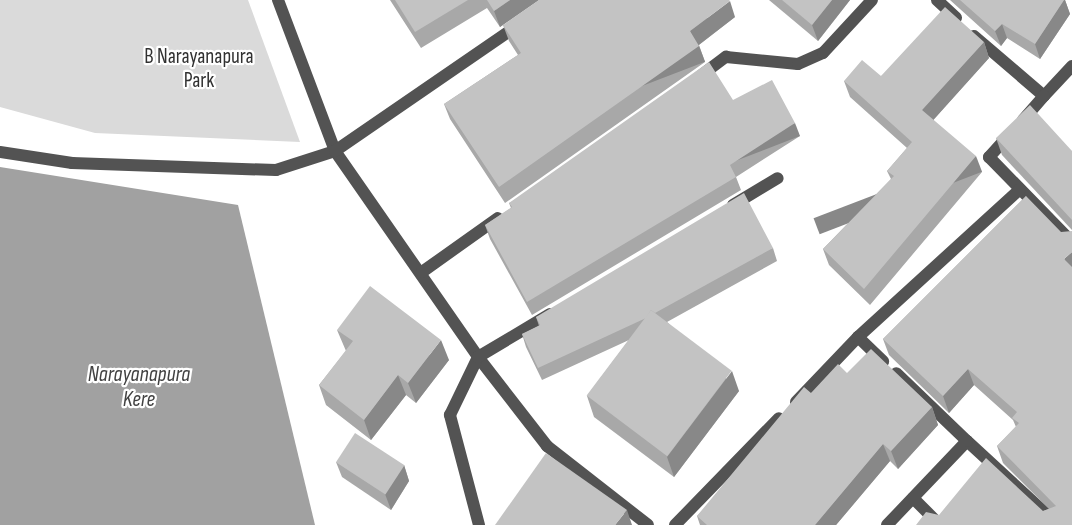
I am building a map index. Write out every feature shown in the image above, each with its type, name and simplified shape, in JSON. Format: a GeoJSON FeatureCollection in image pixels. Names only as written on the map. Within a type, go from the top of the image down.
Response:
{"type":"FeatureCollection","features":[{"type":"Feature","properties":{"kind":"street"},"geometry":{"type":"LineString","coordinates":[[278,0],[335,152],[422,272],[478,357],[546,446],[648,525]]}},
{"type":"Feature","properties":{"kind":"street"},"geometry":{"type":"LineString","coordinates":[[688,84],[726,57],[798,64],[823,53],[872,0]]}},
{"type":"Feature","properties":{"kind":"street"},"geometry":{"type":"LineString","coordinates":[[937,0],[1044,96]]}},
{"type":"Feature","properties":{"kind":"street"},"geometry":{"type":"LineString","coordinates":[[0,152],[72,163],[276,170],[335,152],[534,13]]}},
{"type":"Feature","properties":{"kind":"street"},"geometry":{"type":"LineString","coordinates":[[1072,66],[989,157],[1072,242]]}},
{"type":"Feature","properties":{"kind":"street"},"geometry":{"type":"LineString","coordinates":[[718,214],[778,178]]}},
{"type":"Feature","properties":{"kind":"street"},"geometry":{"type":"LineString","coordinates":[[675,525],[858,338],[1020,189]]}},
{"type":"Feature","properties":{"kind":"street"},"geometry":{"type":"LineString","coordinates":[[422,272],[508,212]]}},
{"type":"Feature","properties":{"kind":"street"},"geometry":{"type":"LineString","coordinates":[[479,525],[450,415],[478,357],[568,303]]}},
{"type":"Feature","properties":{"kind":"street"},"geometry":{"type":"LineString","coordinates":[[858,338],[1054,521]]}},
{"type":"Feature","properties":{"kind":"street"},"geometry":{"type":"LineString","coordinates":[[887,525],[967,441]]}},
{"type":"Feature","properties":{"kind":"street"},"geometry":{"type":"LineString","coordinates":[[913,498],[940,525]]}},
{"type":"Feature","properties":{"kind":"green space","name":"B Narayanapura Park"},"geometry":{"type":"Polygon","coordinates":[[[0,0],[248,0],[300,142],[95,133],[0,107],[0,0]]]}},
{"type":"Feature","properties":{"kind":"water","name":"Narayanapura Kere"},"geometry":{"type":"Polygon","coordinates":[[[0,167],[238,205],[315,525],[0,525],[0,167]]]}},
{"type":"Feature","properties":{"kind":"building"},"geometry":{"type":"Polygon","coordinates":[[[395,0],[468,0],[415,32],[395,0]]]}},
{"type":"Feature","properties":{"kind":"building"},"geometry":{"type":"Polygon","coordinates":[[[487,0],[510,0],[494,11],[487,0]]]}},
{"type":"Feature","properties":{"kind":"building"},"geometry":{"type":"Polygon","coordinates":[[[539,0],[730,1],[690,31],[699,46],[499,187],[444,104],[521,53],[503,25],[539,0]]]}},
{"type":"Feature","properties":{"kind":"building"},"geometry":{"type":"Polygon","coordinates":[[[782,0],[832,0],[812,25],[782,0]]]}},
{"type":"Feature","properties":{"kind":"building"},"geometry":{"type":"Polygon","coordinates":[[[960,0],[1064,0],[1035,44],[1002,24],[995,31],[960,0]]]}},
{"type":"Feature","properties":{"kind":"building"},"geometry":{"type":"Polygon","coordinates":[[[945,7],[984,42],[922,110],[976,156],[864,289],[823,249],[894,176],[887,171],[912,142],[844,81],[862,60],[881,76],[945,7]]]}},
{"type":"Feature","properties":{"kind":"building"},"geometry":{"type":"Polygon","coordinates":[[[709,62],[733,100],[772,80],[795,123],[730,165],[736,177],[527,302],[485,225],[512,207],[509,203],[709,62]]]}},
{"type":"Feature","properties":{"kind":"building"},"geometry":{"type":"Polygon","coordinates":[[[1030,105],[1072,151],[1072,220],[996,138],[1030,105]]]}},
{"type":"Feature","properties":{"kind":"building"},"geometry":{"type":"Polygon","coordinates":[[[744,193],[773,248],[655,313],[651,310],[646,318],[538,368],[522,334],[540,325],[536,317],[744,193]]]}},
{"type":"Feature","properties":{"kind":"building"},"geometry":{"type":"Polygon","coordinates":[[[1026,196],[1061,232],[1072,231],[1072,252],[1064,259],[1072,267],[1072,525],[916,525],[926,512],[939,515],[986,458],[1043,511],[1056,506],[997,446],[1019,423],[1012,418],[1017,412],[968,369],[943,396],[883,339],[1026,196]]]}},
{"type":"Feature","properties":{"kind":"building"},"geometry":{"type":"Polygon","coordinates":[[[370,286],[441,340],[408,383],[398,375],[364,420],[319,385],[353,341],[337,330],[370,286]]]}},
{"type":"Feature","properties":{"kind":"building"},"geometry":{"type":"Polygon","coordinates":[[[651,310],[732,371],[667,456],[587,395],[651,310]]]}},
{"type":"Feature","properties":{"kind":"building"},"geometry":{"type":"Polygon","coordinates":[[[871,349],[932,407],[891,451],[883,444],[815,525],[707,525],[697,516],[804,387],[811,393],[838,364],[847,373],[871,349]]]}},
{"type":"Feature","properties":{"kind":"building"},"geometry":{"type":"Polygon","coordinates":[[[355,433],[404,465],[385,494],[336,462],[355,433]]]}},
{"type":"Feature","properties":{"kind":"building"},"geometry":{"type":"Polygon","coordinates":[[[546,453],[627,510],[615,525],[495,525],[546,453]]]}}]}
